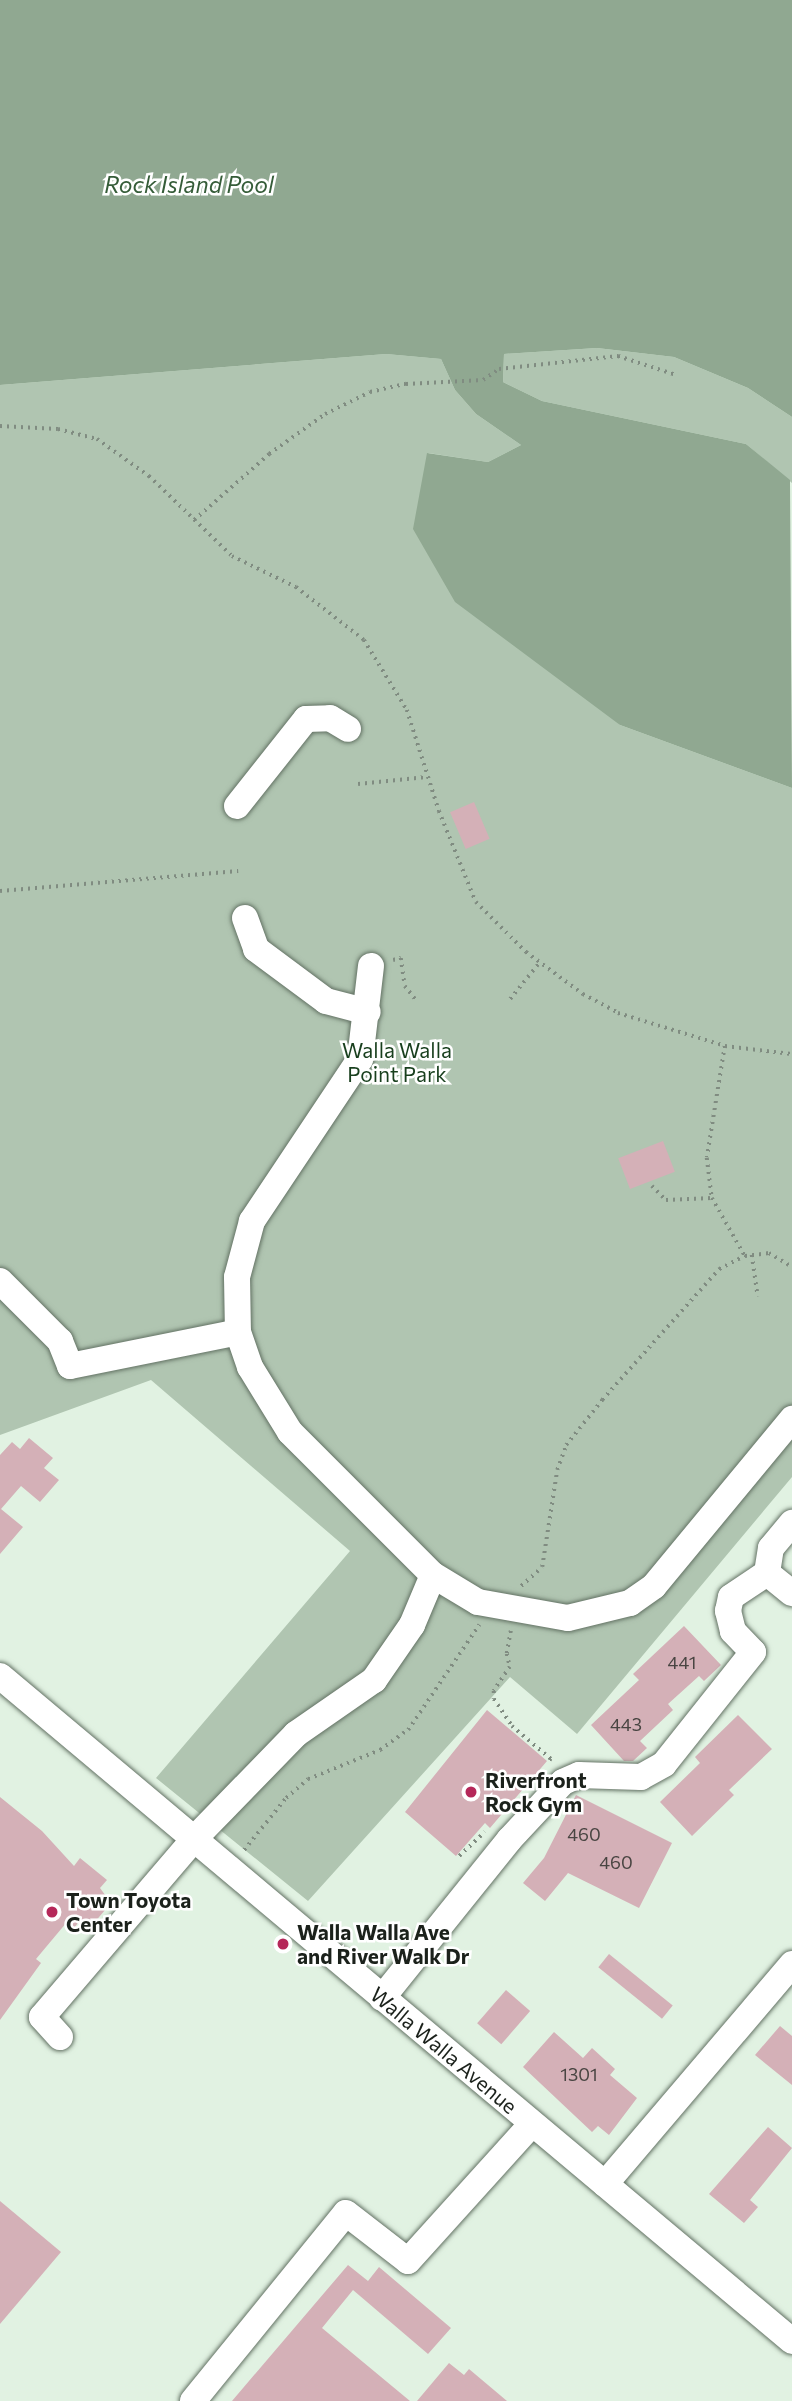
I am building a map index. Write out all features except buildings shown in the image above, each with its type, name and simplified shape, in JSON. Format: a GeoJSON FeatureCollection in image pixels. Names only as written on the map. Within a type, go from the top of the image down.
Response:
{"type":"FeatureCollection","features":[{"type":"Feature","properties":{"kind":"street"},"geometry":{"type":"LineString","coordinates":[[237,806],[306,719],[330,718],[348,729]]}},
{"type":"Feature","properties":{"kind":"street"},"geometry":{"type":"LineString","coordinates":[[244,918],[257,949],[326,1001],[368,1012]]}},
{"type":"Feature","properties":{"kind":"street"},"geometry":{"type":"LineString","coordinates":[[371,966],[368,1012],[359,1059],[252,1221],[237,1277],[238,1332],[250,1367],[290,1432],[433,1575],[478,1602],[518,1606],[568,1618],[630,1603],[654,1586],[792,1419]]}},
{"type":"Feature","properties":{"kind":"street"},"geometry":{"type":"LineString","coordinates":[[0,1281],[60,1341],[70,1366],[238,1332]]}},
{"type":"Feature","properties":{"kind":"street"},"geometry":{"type":"LineString","coordinates":[[382,1998],[509,1840],[563,1782],[579,1774],[629,1779],[654,1772],[752,1653],[733,1631],[727,1611],[731,1597],[767,1573],[771,1548],[792,1523]]}},
{"type":"Feature","properties":{"kind":"street"},"geometry":{"type":"LineString","coordinates":[[767,1573],[792,1592]]}},
{"type":"Feature","properties":{"kind":"street"},"geometry":{"type":"LineString","coordinates":[[60,2037],[42,2017],[193,1840],[296,1734],[374,1680],[412,1625],[433,1575]]}},
{"type":"Feature","properties":{"kind":"street","name":"Walla Walla Avenue"},"geometry":{"type":"LineString","coordinates":[[0,1676],[532,2124],[790,2334]]}},
{"type":"Feature","properties":{"kind":"street"},"geometry":{"type":"LineString","coordinates":[[605,2184],[792,1964]]}},
{"type":"Feature","properties":{"kind":"street"},"geometry":{"type":"LineString","coordinates":[[193,2401],[346,2213],[408,2261],[532,2124]]}},
{"type":"Feature","properties":{"kind":"path"},"geometry":{"type":"LineString","coordinates":[[194,520],[269,454],[325,414],[370,392],[441,381],[483,380],[499,369],[618,356],[676,376]]}},
{"type":"Feature","properties":{"kind":"path"},"geometry":{"type":"LineString","coordinates":[[0,426],[58,429],[97,439],[149,475],[232,556],[296,587],[363,640],[407,710],[428,778],[476,902],[540,962],[618,1013],[725,1046],[792,1054]]}},
{"type":"Feature","properties":{"kind":"path"},"geometry":{"type":"LineString","coordinates":[[358,784],[428,778]]}},
{"type":"Feature","properties":{"kind":"path"},"geometry":{"type":"LineString","coordinates":[[0,891],[238,871]]}},
{"type":"Feature","properties":{"kind":"path"},"geometry":{"type":"LineString","coordinates":[[371,966],[401,958],[405,986],[416,1000]]}},
{"type":"Feature","properties":{"kind":"path"},"geometry":{"type":"LineString","coordinates":[[510,999],[540,962]]}},
{"type":"Feature","properties":{"kind":"path"},"geometry":{"type":"LineString","coordinates":[[725,1046],[707,1158],[712,1198],[745,1256]]}},
{"type":"Feature","properties":{"kind":"path"},"geometry":{"type":"LineString","coordinates":[[652,1186],[666,1200],[712,1198]]}},
{"type":"Feature","properties":{"kind":"path"},"geometry":{"type":"LineString","coordinates":[[543,1768],[551,1759],[512,1726],[494,1699],[494,1692],[510,1667],[506,1654],[522,1582],[542,1567],[558,1470],[566,1445],[700,1286],[745,1256],[769,1253],[792,1267]]}},
{"type":"Feature","properties":{"kind":"path"},"geometry":{"type":"LineString","coordinates":[[752,1255],[758,1297]]}},
{"type":"Feature","properties":{"kind":"path"},"geometry":{"type":"LineString","coordinates":[[226,1868],[308,1779],[380,1750],[408,1730],[481,1622],[488,1621]]}},
{"type":"Feature","properties":{"kind":"path"},"geometry":{"type":"LineString","coordinates":[[459,1856],[478,1835],[488,1831]]}},
{"type":"Feature","properties":{"kind":"green space"},"geometry":{"type":"Polygon","coordinates":[[[597,348],[674,357],[748,388],[792,417],[792,483],[746,444],[542,401],[503,382],[504,354],[597,348]]]}},
{"type":"Feature","properties":{"kind":"green space","name":"Walla Walla Point Park"},"geometry":{"type":"Polygon","coordinates":[[[386,354],[441,359],[455,390],[476,414],[521,445],[488,462],[428,453],[620,725],[792,788],[792,1477],[577,1734],[510,1677],[308,1901],[156,1778],[350,1551],[151,1380],[0,1435],[0,385],[386,354]]]}},
{"type":"Feature","properties":{"kind":"water","name":"Rock Island Pool"},"geometry":{"type":"Polygon","coordinates":[[[0,0],[792,0],[792,417],[748,388],[674,357],[597,348],[504,354],[503,382],[542,401],[746,444],[790,480],[792,788],[620,725],[455,602],[413,529],[427,453],[488,462],[521,445],[476,414],[455,390],[441,359],[386,354],[0,385],[0,0]]]}},
{"type":"Feature","properties":{"kind":"place","name":"Riverfront Rock Gym"},"geometry":{"type":"Point","coordinates":[471,1792]}},
{"type":"Feature","properties":{"kind":"place","name":"Town Toyota Center"},"geometry":{"type":"Point","coordinates":[52,1912]}},
{"type":"Feature","properties":{"kind":"place","name":"Walla Walla Ave and River Walk Dr"},"geometry":{"type":"Point","coordinates":[283,1944]}}]}
